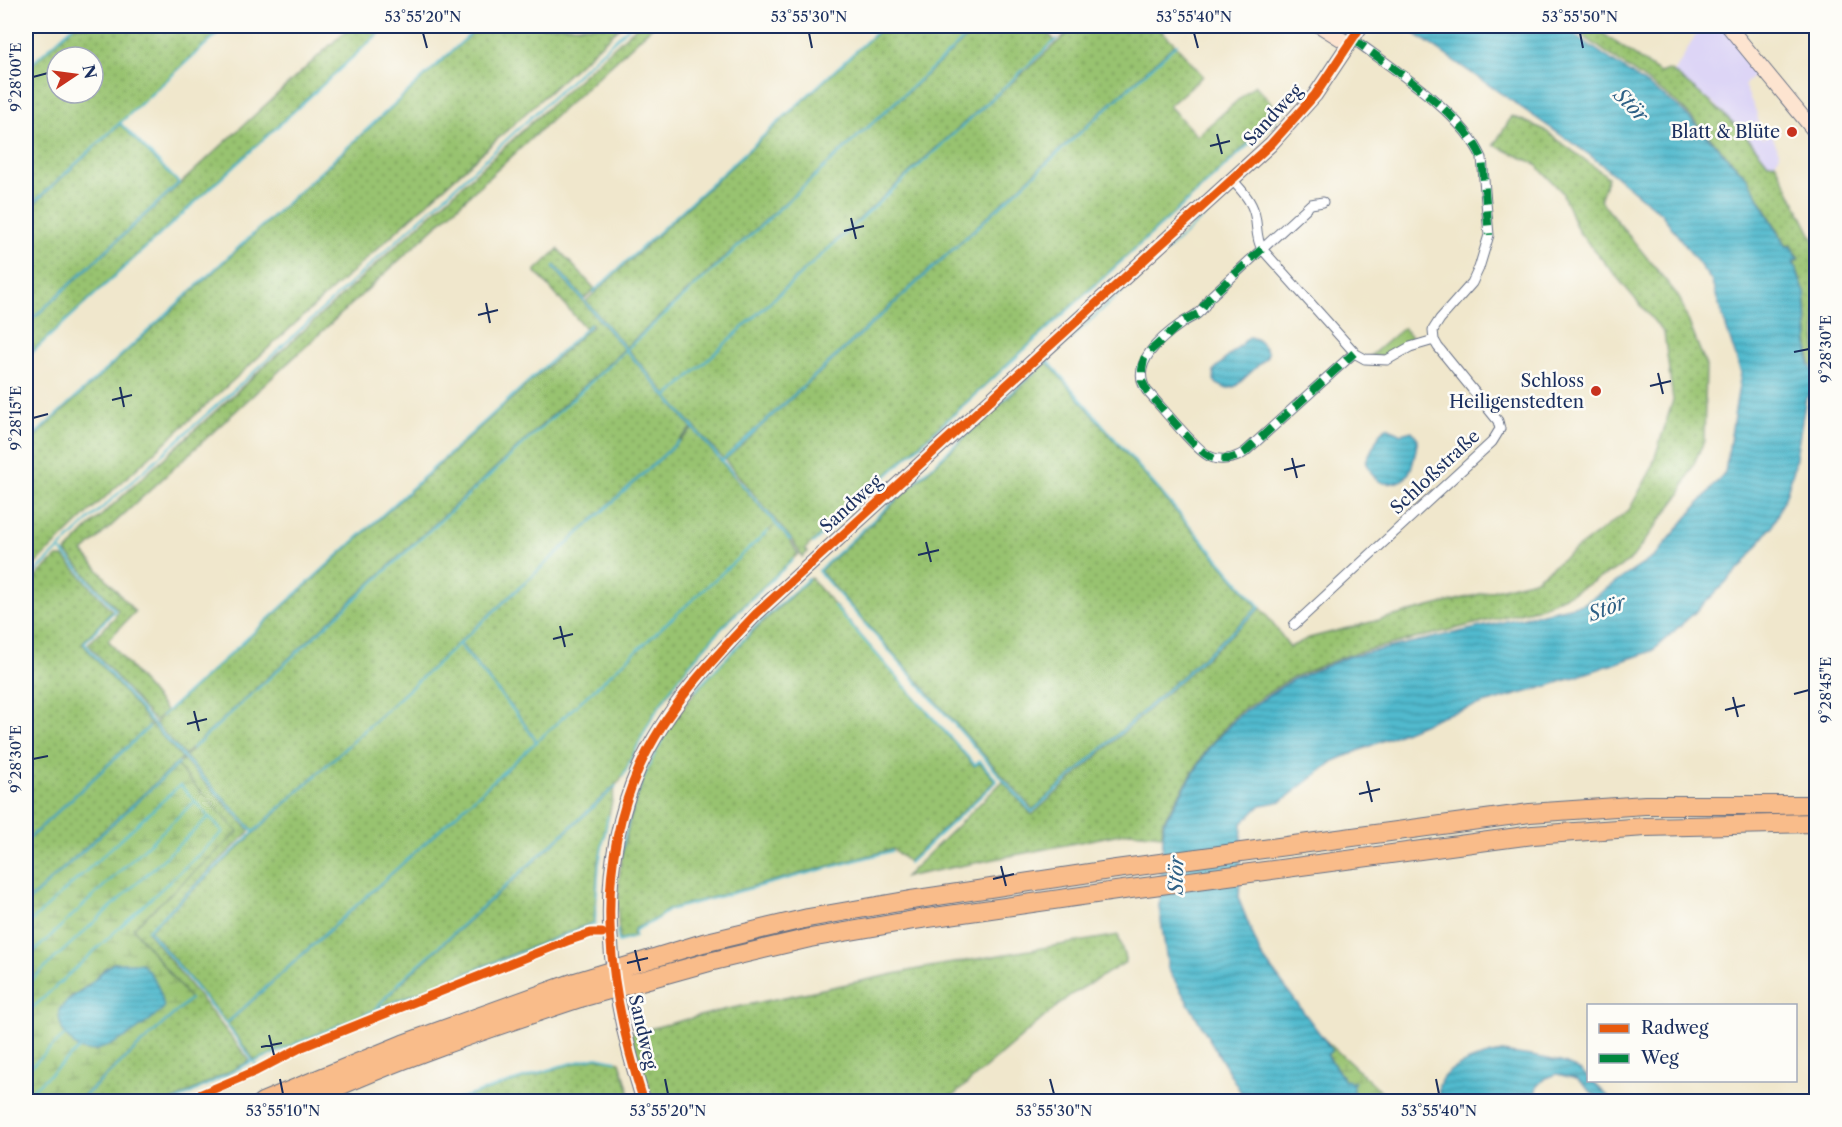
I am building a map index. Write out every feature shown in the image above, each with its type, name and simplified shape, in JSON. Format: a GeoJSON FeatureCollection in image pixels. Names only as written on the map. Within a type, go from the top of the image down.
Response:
{"type":"FeatureCollection","features":[{"type":"Feature","properties":{"kind":"highway"},"geometry":{"type":"LineString","coordinates":[[304,1101],[352,1079],[494,1026],[578,990],[703,943],[808,918],[1116,869],[1530,813],[1645,805],[1816,805]]}},
{"type":"Feature","properties":{"kind":"highway"},"geometry":{"type":"LineString","coordinates":[[262,1101],[414,1039],[578,990],[810,938],[914,920],[1123,890],[1533,835],[1646,827],[1816,823]]}},
{"type":"Feature","properties":{"kind":"street"},"geometry":{"type":"LineString","coordinates":[[1233,180],[1247,198],[1254,212],[1262,249],[1354,353],[1365,359],[1387,360],[1410,348],[1434,340],[1433,330],[1436,324],[1472,283],[1489,235],[1482,158],[1477,146],[1440,106],[1351,41],[1320,26]]}},
{"type":"Feature","properties":{"kind":"street","name":"Sandweg"},"geometry":{"type":"LineString","coordinates":[[644,1101],[620,1014],[611,954],[609,894],[623,816],[639,768],[661,728],[698,675],[757,613],[1233,180],[1288,126],[1315,95],[1362,26]]}},
{"type":"Feature","properties":{"kind":"street"},"geometry":{"type":"LineString","coordinates":[[1728,26],[1816,133]]}},
{"type":"Feature","properties":{"kind":"street"},"geometry":{"type":"LineString","coordinates":[[1323,202],[1311,204],[1209,298],[1198,314],[1182,322],[1149,352],[1144,359],[1142,381],[1147,391],[1201,451],[1218,459],[1233,458],[1245,452],[1354,353]]}},
{"type":"Feature","properties":{"kind":"street","name":"Schloßstraße"},"geometry":{"type":"LineString","coordinates":[[1294,625],[1498,434],[1500,425],[1498,421],[1434,340]]}},
{"type":"Feature","properties":{"kind":"shaded area"},"geometry":{"type":"Polygon","coordinates":[[[1708,26],[1723,26],[1762,69],[1744,85],[1756,111],[1763,139],[1771,133],[1780,154],[1775,162],[1768,163],[1717,106],[1674,73],[1695,36],[1708,26]]]}},
{"type":"Feature","properties":{"kind":"green space"},"geometry":{"type":"Polygon","coordinates":[[[74,26],[225,26],[26,209],[26,70],[45,53],[45,105],[105,105],[105,45],[53,45],[74,26]]]}},
{"type":"Feature","properties":{"kind":"green space"},"geometry":{"type":"Polygon","coordinates":[[[351,26],[386,26],[26,357],[26,326],[351,26]]]}},
{"type":"Feature","properties":{"kind":"green space"},"geometry":{"type":"Polygon","coordinates":[[[480,26],[621,26],[89,512],[26,573],[26,436],[30,441],[480,26]]]}},
{"type":"Feature","properties":{"kind":"green space"},"geometry":{"type":"Polygon","coordinates":[[[637,26],[653,26],[83,552],[135,612],[108,640],[166,711],[154,721],[88,644],[115,617],[118,610],[66,552],[92,524],[637,26]]]}},
{"type":"Feature","properties":{"kind":"green space"},"geometry":{"type":"Polygon","coordinates":[[[884,26],[978,26],[626,347],[586,301],[884,26]]]}},
{"type":"Feature","properties":{"kind":"green space"},"geometry":{"type":"Polygon","coordinates":[[[980,26],[1041,26],[1055,41],[928,155],[668,396],[627,348],[980,26]]]}},
{"type":"Feature","properties":{"kind":"green space"},"geometry":{"type":"Polygon","coordinates":[[[1076,26],[1157,26],[1175,44],[723,459],[668,397],[929,156],[1076,26]]]}},
{"type":"Feature","properties":{"kind":"green space"},"geometry":{"type":"Polygon","coordinates":[[[1569,26],[1592,26],[1660,73],[1668,70],[1674,73],[1724,115],[1768,163],[1775,162],[1816,244],[1816,368],[1810,364],[1805,293],[1794,262],[1799,259],[1791,245],[1787,246],[1748,179],[1680,105],[1569,26]]]}},
{"type":"Feature","properties":{"kind":"green space"},"geometry":{"type":"Polygon","coordinates":[[[1176,45],[1203,76],[1169,106],[1197,136],[1255,85],[1280,112],[1215,175],[805,549],[808,552],[802,557],[792,540],[725,460],[1176,45]]]}},
{"type":"Feature","properties":{"kind":"green space"},"geometry":{"type":"Polygon","coordinates":[[[1512,116],[1543,129],[1608,177],[1600,200],[1679,297],[1706,366],[1704,441],[1680,494],[1629,562],[1574,592],[1536,609],[1348,655],[1291,678],[1238,713],[1208,747],[1163,821],[1162,835],[1130,832],[905,877],[1003,781],[1032,815],[1261,608],[1290,647],[1309,638],[1534,580],[1629,510],[1651,470],[1673,400],[1664,333],[1578,231],[1562,192],[1534,163],[1494,145],[1512,116]]]}},
{"type":"Feature","properties":{"kind":"green space"},"geometry":{"type":"Polygon","coordinates":[[[120,124],[178,183],[26,324],[26,212],[120,124]]]}},
{"type":"Feature","properties":{"kind":"green space"},"geometry":{"type":"Polygon","coordinates":[[[558,249],[595,289],[584,299],[555,265],[553,267],[624,349],[184,755],[155,723],[593,325],[591,323],[585,328],[535,271],[558,249]]]}},
{"type":"Feature","properties":{"kind":"green space"},"geometry":{"type":"Polygon","coordinates":[[[1403,328],[1415,340],[1388,357],[1370,356],[1403,328]]]}},
{"type":"Feature","properties":{"kind":"green space"},"geometry":{"type":"Polygon","coordinates":[[[625,350],[692,428],[254,831],[185,756],[625,350]]]}},
{"type":"Feature","properties":{"kind":"green space"},"geometry":{"type":"Polygon","coordinates":[[[1047,362],[1258,607],[1033,810],[820,571],[1047,362]]]}},
{"type":"Feature","properties":{"kind":"green space"},"geometry":{"type":"Polygon","coordinates":[[[693,429],[790,541],[798,554],[732,616],[685,670],[652,717],[620,781],[405,977],[373,1010],[255,1061],[227,1024],[774,526],[537,741],[460,643],[693,429]]]}},
{"type":"Feature","properties":{"kind":"green space"},"geometry":{"type":"Polygon","coordinates":[[[57,557],[64,557],[112,611],[82,643],[151,724],[26,840],[26,586],[57,557]]]}},
{"type":"Feature","properties":{"kind":"green space"},"geometry":{"type":"Polygon","coordinates":[[[811,578],[974,766],[980,763],[995,781],[908,862],[893,849],[669,909],[634,929],[634,936],[620,941],[618,912],[623,850],[640,788],[667,732],[683,708],[712,673],[811,578]]]}},
{"type":"Feature","properties":{"kind":"green space"},"geometry":{"type":"Polygon","coordinates":[[[458,644],[519,717],[536,742],[226,1023],[150,930],[458,644]]]}},
{"type":"Feature","properties":{"kind":"green space"},"geometry":{"type":"Polygon","coordinates":[[[152,725],[182,758],[26,902],[26,842],[152,725]]]}},
{"type":"Feature","properties":{"kind":"green space"},"geometry":{"type":"Polygon","coordinates":[[[183,759],[250,831],[147,931],[250,1061],[172,1101],[79,1102],[190,1000],[133,928],[237,832],[177,766],[183,759]]]}},
{"type":"Feature","properties":{"kind":"green space"},"geometry":{"type":"Polygon","coordinates":[[[177,766],[238,832],[133,928],[190,999],[77,1101],[26,1102],[26,904],[177,766]],[[114,963],[104,968],[93,982],[69,998],[95,1051],[114,963]]]}},
{"type":"Feature","properties":{"kind":"green space"},"geometry":{"type":"Polygon","coordinates":[[[615,788],[598,864],[594,922],[375,1009],[406,978],[615,788]]]}},
{"type":"Feature","properties":{"kind":"green space"},"geometry":{"type":"Polygon","coordinates":[[[1118,935],[1126,962],[1069,996],[947,1101],[651,1101],[629,1034],[723,1010],[918,969],[1118,935]]]}},
{"type":"Feature","properties":{"kind":"green space"},"geometry":{"type":"Polygon","coordinates":[[[1322,1037],[1391,1101],[1360,1101],[1352,1090],[1351,1083],[1346,1082],[1327,1055],[1332,1050],[1322,1037]]]}},
{"type":"Feature","properties":{"kind":"green space"},"geometry":{"type":"Polygon","coordinates":[[[596,1058],[620,1062],[632,1101],[454,1101],[560,1067],[596,1058]]]}},
{"type":"Feature","properties":{"kind":"water","name":"Stör"},"geometry":{"type":"Polygon","coordinates":[[[1404,26],[1562,26],[1679,107],[1748,179],[1786,247],[1790,246],[1798,259],[1793,262],[1805,293],[1809,365],[1816,373],[1816,397],[1810,395],[1806,398],[1794,469],[1785,498],[1772,526],[1742,566],[1652,651],[1548,686],[1444,715],[1334,761],[1282,801],[1261,805],[1242,823],[1239,900],[1261,955],[1332,1050],[1327,1055],[1345,1081],[1355,1082],[1352,1090],[1360,1101],[1246,1101],[1168,969],[1159,906],[1164,822],[1209,748],[1239,715],[1292,680],[1348,657],[1583,604],[1655,556],[1725,472],[1741,373],[1711,280],[1661,213],[1591,156],[1404,26]]]}},
{"type":"Feature","properties":{"kind":"water"},"geometry":{"type":"Polygon","coordinates":[[[1249,337],[1263,345],[1268,353],[1266,358],[1236,386],[1227,389],[1217,384],[1214,380],[1214,370],[1249,337]]]}},
{"type":"Feature","properties":{"kind":"water"},"geometry":{"type":"Polygon","coordinates":[[[1387,427],[1401,434],[1412,431],[1418,439],[1409,473],[1405,478],[1393,483],[1383,483],[1375,478],[1366,461],[1380,433],[1387,427]]]}},
{"type":"Feature","properties":{"kind":"water"},"geometry":{"type":"Polygon","coordinates":[[[114,963],[141,963],[156,983],[164,1008],[136,1030],[112,1044],[89,1051],[79,1049],[62,1029],[59,1010],[114,963]]]}},
{"type":"Feature","properties":{"kind":"water"},"geometry":{"type":"Polygon","coordinates":[[[1502,1052],[1559,1062],[1580,1071],[1587,1076],[1587,1082],[1593,1082],[1613,1101],[1601,1101],[1577,1079],[1557,1074],[1544,1079],[1537,1086],[1534,1101],[1442,1101],[1439,1090],[1441,1081],[1448,1073],[1457,1066],[1502,1052]]]}},
{"type":"Feature","properties":{"kind":"waterway"},"geometry":{"type":"LineString","coordinates":[[26,69],[73,26]]}},
{"type":"Feature","properties":{"kind":"waterway"},"geometry":{"type":"LineString","coordinates":[[120,123],[226,26]]}},
{"type":"Feature","properties":{"kind":"waterway"},"geometry":{"type":"LineString","coordinates":[[26,358],[387,26]]}},
{"type":"Feature","properties":{"kind":"waterway"},"geometry":{"type":"LineString","coordinates":[[26,436],[29,440],[479,26]]}},
{"type":"Feature","properties":{"kind":"waterway"},"geometry":{"type":"LineString","coordinates":[[26,581],[90,519],[265,362],[630,26]]}},
{"type":"Feature","properties":{"kind":"waterway"},"geometry":{"type":"LineString","coordinates":[[593,292],[883,26]]}},
{"type":"Feature","properties":{"kind":"waterway"},"geometry":{"type":"LineString","coordinates":[[192,749],[978,26]]}},
{"type":"Feature","properties":{"kind":"waterway"},"geometry":{"type":"LineString","coordinates":[[667,397],[1057,39]]}},
{"type":"Feature","properties":{"kind":"waterway"},"geometry":{"type":"LineString","coordinates":[[723,460],[1177,44]]}},
{"type":"Feature","properties":{"kind":"waterway"},"geometry":{"type":"LineString","coordinates":[[813,543],[1267,128],[1297,95]]}},
{"type":"Feature","properties":{"kind":"waterway"},"geometry":{"type":"LineString","coordinates":[[26,210],[120,123],[179,183],[26,325]]}},
{"type":"Feature","properties":{"kind":"waterway"},"geometry":{"type":"LineString","coordinates":[[1047,360],[1232,191]]}},
{"type":"Feature","properties":{"kind":"waterway"},"geometry":{"type":"LineString","coordinates":[[554,266],[790,540]]}},
{"type":"Feature","properties":{"kind":"waterway"},"geometry":{"type":"LineString","coordinates":[[162,716],[590,325]]}},
{"type":"Feature","properties":{"kind":"waterway"},"geometry":{"type":"LineString","coordinates":[[1047,360],[1260,607],[1032,812],[818,571],[1047,360]]}},
{"type":"Feature","properties":{"kind":"waterway"},"geometry":{"type":"LineString","coordinates":[[254,832],[679,441]]}},
{"type":"Feature","properties":{"kind":"waterway"},"geometry":{"type":"LineString","coordinates":[[226,1024],[768,531]]}},
{"type":"Feature","properties":{"kind":"waterway"},"geometry":{"type":"LineString","coordinates":[[60,549],[115,610],[84,643],[161,733],[254,832],[148,930],[226,1024],[256,1065]]}},
{"type":"Feature","properties":{"kind":"waterway"},"geometry":{"type":"LineString","coordinates":[[623,776],[652,718],[682,674],[716,634],[793,560]]}},
{"type":"Feature","properties":{"kind":"waterway"},"geometry":{"type":"LineString","coordinates":[[695,691],[758,624],[808,579]]}},
{"type":"Feature","properties":{"kind":"waterway"},"geometry":{"type":"LineString","coordinates":[[834,606],[975,765],[980,761],[997,781],[909,863]]}},
{"type":"Feature","properties":{"kind":"waterway"},"geometry":{"type":"LineString","coordinates":[[459,644],[537,742]]}},
{"type":"Feature","properties":{"kind":"waterway"},"geometry":{"type":"LineString","coordinates":[[621,856],[633,804],[672,722]]}},
{"type":"Feature","properties":{"kind":"waterway"},"geometry":{"type":"LineString","coordinates":[[26,841],[149,727]]}},
{"type":"Feature","properties":{"kind":"waterway"},"geometry":{"type":"LineString","coordinates":[[26,903],[179,763]]}},
{"type":"Feature","properties":{"kind":"waterway"},"geometry":{"type":"LineString","coordinates":[[26,926],[180,785],[223,832],[26,1014]]}},
{"type":"Feature","properties":{"kind":"waterway"},"geometry":{"type":"LineString","coordinates":[[374,1010],[405,977],[616,786]]}},
{"type":"Feature","properties":{"kind":"waterway"},"geometry":{"type":"LineString","coordinates":[[26,959],[195,801]]}},
{"type":"Feature","properties":{"kind":"waterway"},"geometry":{"type":"LineString","coordinates":[[254,1062],[373,1011],[595,923],[599,864],[608,816]]}},
{"type":"Feature","properties":{"kind":"waterway"},"geometry":{"type":"LineString","coordinates":[[26,985],[209,817]]}},
{"type":"Feature","properties":{"kind":"waterway"},"geometry":{"type":"LineString","coordinates":[[617,930],[618,942],[635,937],[635,930],[654,921],[669,910],[892,851]]}},
{"type":"Feature","properties":{"kind":"waterway"},"geometry":{"type":"LineString","coordinates":[[78,1102],[190,999]]}},
{"type":"Feature","properties":{"kind":"waterway"},"geometry":{"type":"LineString","coordinates":[[26,1071],[65,1035]]}},
{"type":"Feature","properties":{"kind":"waterway"},"geometry":{"type":"LineString","coordinates":[[26,1095],[79,1049]]}},
{"type":"Feature","properties":{"kind":"waterway"},"geometry":{"type":"LineString","coordinates":[[449,1102],[560,1066],[597,1057],[616,1061]]}},
{"type":"Feature","properties":{"kind":"waterway"},"geometry":{"type":"LineString","coordinates":[[174,1102],[253,1061]]}},
{"type":"Feature","properties":{"kind":"marked path"},"geometry":{"type":"LineString","coordinates":[[1353,39],[1425,92],[1459,124],[1473,141],[1482,158],[1489,235]]}},
{"type":"Feature","properties":{"kind":"marked path"},"geometry":{"type":"LineString","coordinates":[[1262,249],[1209,298],[1198,314],[1182,322],[1149,352],[1144,359],[1142,370],[1142,381],[1147,391],[1203,452],[1213,458],[1227,459],[1245,452],[1354,353]]}},
{"type":"Feature","properties":{"kind":"cycle path"},"geometry":{"type":"LineString","coordinates":[[644,1102],[632,1061],[614,977],[610,935],[610,893],[615,851],[624,809],[639,768],[662,725],[707,667],[757,613],[1271,144],[1315,95],[1361,26]]}},
{"type":"Feature","properties":{"kind":"cycle path"},"geometry":{"type":"LineString","coordinates":[[183,1102],[256,1071],[302,1047],[567,941],[591,933],[602,933]]}},
{"type":"Feature","properties":{"kind":"place","name":"Blatt & Blüte"},"geometry":{"type":"Point","coordinates":[1792,132]}},
{"type":"Feature","properties":{"kind":"place","name":"Schloss Heiligenstedten"},"geometry":{"type":"Point","coordinates":[1596,391]}}]}
